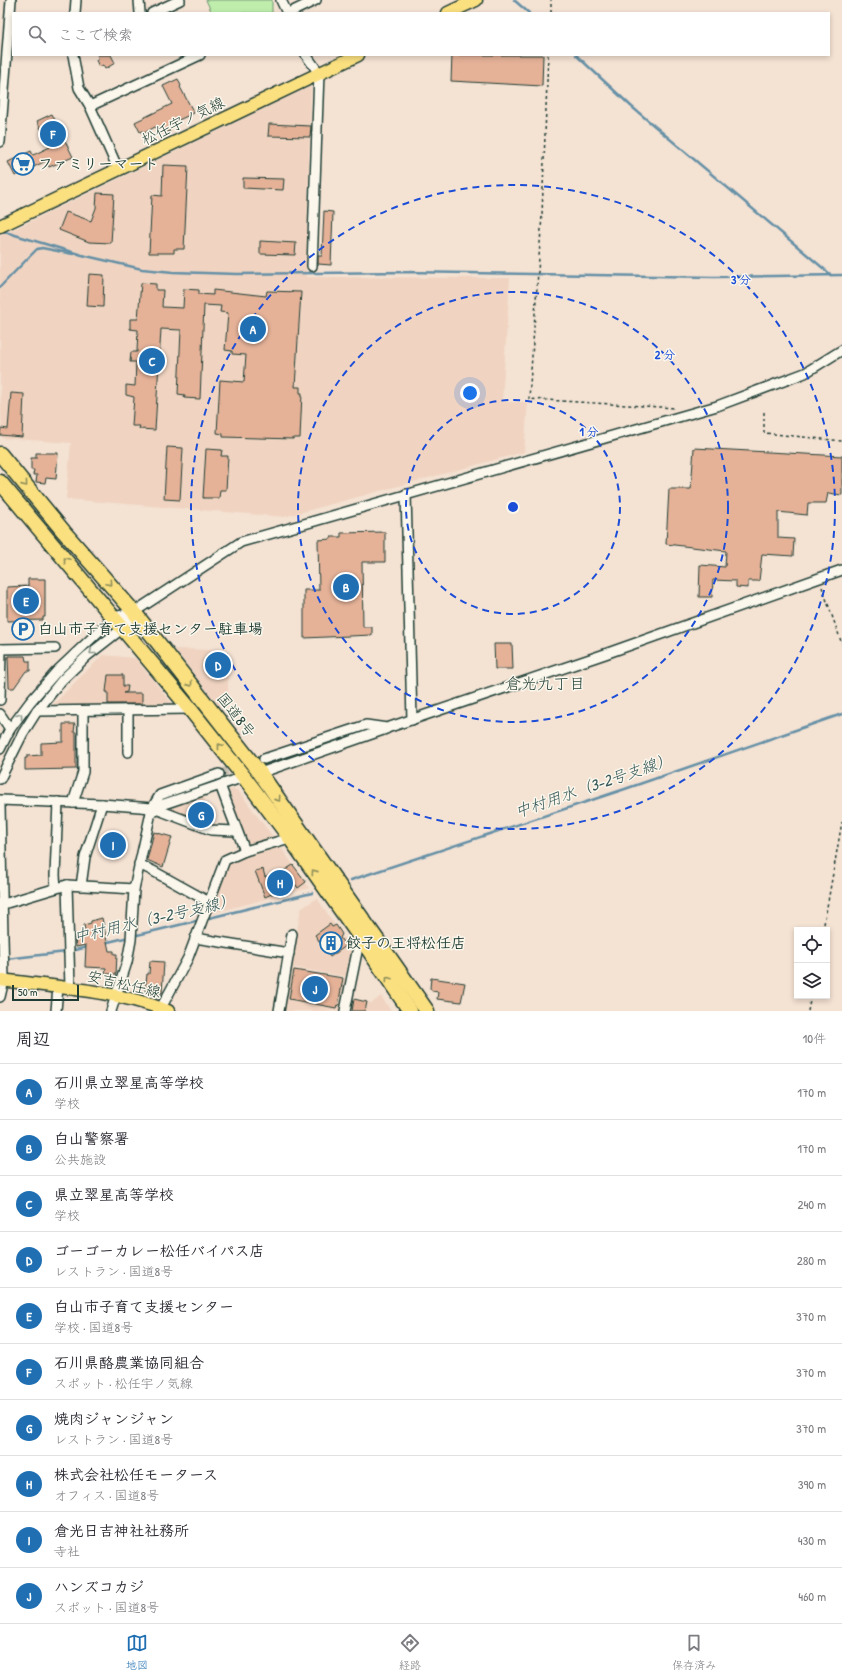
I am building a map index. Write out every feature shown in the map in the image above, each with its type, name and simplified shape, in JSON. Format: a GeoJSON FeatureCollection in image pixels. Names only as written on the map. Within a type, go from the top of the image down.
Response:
{"type":"FeatureCollection","features":[{"type":"Feature","properties":{"kind":"highway","name":"国道8号"},"geometry":{"type":"LineString","coordinates":[[0,454],[262,766],[351,905],[427,1011]]}},
{"type":"Feature","properties":{"kind":"highway"},"geometry":{"type":"LineString","coordinates":[[3,490],[114,617],[244,777],[290,838],[410,1011]]}},
{"type":"Feature","properties":{"kind":"main road"},"geometry":{"type":"LineString","coordinates":[[450,12],[476,0]]}},
{"type":"Feature","properties":{"kind":"main road","name":"松任宇ノ気線"},"geometry":{"type":"LineString","coordinates":[[0,226],[356,56]]}},
{"type":"Feature","properties":{"kind":"main road","name":"安吉松任線"},"geometry":{"type":"LineString","coordinates":[[2,980],[115,996],[165,1010]]}},
{"type":"Feature","properties":{"kind":"street"},"geometry":{"type":"LineString","coordinates":[[0,142],[11,0]]}},
{"type":"Feature","properties":{"kind":"street"},"geometry":{"type":"LineString","coordinates":[[75,12],[76,0]]}},
{"type":"Feature","properties":{"kind":"street"},"geometry":{"type":"LineString","coordinates":[[139,0],[140,12]]}},
{"type":"Feature","properties":{"kind":"street"},"geometry":{"type":"LineString","coordinates":[[154,12],[180,0]]}},
{"type":"Feature","properties":{"kind":"street"},"geometry":{"type":"LineString","coordinates":[[281,0],[287,12]]}},
{"type":"Feature","properties":{"kind":"street"},"geometry":{"type":"LineString","coordinates":[[290,12],[316,0]]}},
{"type":"Feature","properties":{"kind":"street"},"geometry":{"type":"LineString","coordinates":[[73,56],[79,88],[90,106],[118,169]]}},
{"type":"Feature","properties":{"kind":"street"},"geometry":{"type":"LineString","coordinates":[[90,106],[198,56]]}},
{"type":"Feature","properties":{"kind":"street"},"geometry":{"type":"LineString","coordinates":[[307,56],[319,73],[312,266]]}},
{"type":"Feature","properties":{"kind":"street"},"geometry":{"type":"LineString","coordinates":[[0,750],[10,729],[30,702],[57,671],[114,617],[134,612],[241,542],[717,406],[805,373],[842,350]]}},
{"type":"Feature","properties":{"kind":"street"},"geometry":{"type":"LineString","coordinates":[[406,494],[412,720]]}},
{"type":"Feature","properties":{"kind":"street"},"geometry":{"type":"LineString","coordinates":[[262,766],[412,720],[605,654],[842,570]]}},
{"type":"Feature","properties":{"kind":"street"},"geometry":{"type":"LineString","coordinates":[[0,779],[23,733],[37,711],[62,680],[82,661],[123,628],[134,612]]}},
{"type":"Feature","properties":{"kind":"street"},"geometry":{"type":"LineString","coordinates":[[0,700],[0,649],[54,648]]}},
{"type":"Feature","properties":{"kind":"street"},"geometry":{"type":"LineString","coordinates":[[37,711],[190,709]]}},
{"type":"Feature","properties":{"kind":"street"},"geometry":{"type":"LineString","coordinates":[[128,710],[128,752]]}},
{"type":"Feature","properties":{"kind":"street"},"geometry":{"type":"LineString","coordinates":[[73,803],[83,772],[82,711]]}},
{"type":"Feature","properties":{"kind":"street"},"geometry":{"type":"LineString","coordinates":[[0,714],[10,729]]}},
{"type":"Feature","properties":{"kind":"street"},"geometry":{"type":"LineString","coordinates":[[262,766],[366,725],[388,728]]}},
{"type":"Feature","properties":{"kind":"street"},"geometry":{"type":"LineString","coordinates":[[110,1011],[127,962],[138,864],[153,810],[160,795],[219,774]]}},
{"type":"Feature","properties":{"kind":"street"},"geometry":{"type":"LineString","coordinates":[[153,810],[164,804],[244,777]]}},
{"type":"Feature","properties":{"kind":"street"},"geometry":{"type":"LineString","coordinates":[[220,785],[236,831],[245,851]]}},
{"type":"Feature","properties":{"kind":"street"},"geometry":{"type":"LineString","coordinates":[[0,800],[102,804],[153,810],[211,830],[236,831]]}},
{"type":"Feature","properties":{"kind":"street"},"geometry":{"type":"LineString","coordinates":[[56,888],[55,876],[58,802]]}},
{"type":"Feature","properties":{"kind":"street"},"geometry":{"type":"LineString","coordinates":[[81,886],[85,858],[102,804]]}},
{"type":"Feature","properties":{"kind":"street"},"geometry":{"type":"LineString","coordinates":[[0,806],[4,958],[0,997]]}},
{"type":"Feature","properties":{"kind":"street"},"geometry":{"type":"LineString","coordinates":[[165,1010],[188,958],[225,860],[245,851],[290,838]]}},
{"type":"Feature","properties":{"kind":"street"},"geometry":{"type":"LineString","coordinates":[[138,864],[209,902]]}},
{"type":"Feature","properties":{"kind":"street"},"geometry":{"type":"LineString","coordinates":[[56,1011],[64,988],[69,952],[67,885]]}},
{"type":"Feature","properties":{"kind":"street"},"geometry":{"type":"LineString","coordinates":[[2,904],[67,885],[134,889]]}},
{"type":"Feature","properties":{"kind":"street"},"geometry":{"type":"LineString","coordinates":[[279,1011],[292,934]]}},
{"type":"Feature","properties":{"kind":"street"},"geometry":{"type":"LineString","coordinates":[[345,1011],[360,937]]}},
{"type":"Feature","properties":{"kind":"street"},"geometry":{"type":"LineString","coordinates":[[195,938],[289,953]]}},
{"type":"Feature","properties":{"kind":"path"},"geometry":{"type":"LineString","coordinates":[[551,0],[551,12]]}},
{"type":"Feature","properties":{"kind":"path"},"geometry":{"type":"LineString","coordinates":[[548,56],[538,272],[529,399],[683,408]]}},
{"type":"Feature","properties":{"kind":"path"},"geometry":{"type":"LineString","coordinates":[[764,412],[764,434],[842,441]]}},
{"type":"Feature","properties":{"kind":"path"},"geometry":{"type":"LineString","coordinates":[[819,577],[842,644]]}},
{"type":"Feature","properties":{"kind":"path"},"geometry":{"type":"LineString","coordinates":[[824,927],[842,822]]}},
{"type":"Feature","properties":{"kind":"path"},"geometry":{"type":"LineString","coordinates":[[808,1011],[810,999]]}},
{"type":"Feature","properties":{"kind":"shaded area"},"geometry":{"type":"Polygon","coordinates":[[[311,86],[306,277],[510,278],[502,402],[528,402],[524,452],[284,517],[66,499],[71,443],[2,438],[0,380],[0,236],[311,86]]]}},
{"type":"Feature","properties":{"kind":"shaded area"},"geometry":{"type":"Polygon","coordinates":[[[174,649],[221,650],[228,656],[228,705],[218,705],[174,649]]]}},
{"type":"Feature","properties":{"kind":"shaded area"},"geometry":{"type":"Polygon","coordinates":[[[103,655],[135,658],[174,706],[51,707],[103,655]]]}},
{"type":"Feature","properties":{"kind":"shaded area"},"geometry":{"type":"Polygon","coordinates":[[[233,789],[237,790],[241,794],[273,837],[246,846],[226,791],[233,789]]]}},
{"type":"Feature","properties":{"kind":"shaded area"},"geometry":{"type":"Polygon","coordinates":[[[204,797],[213,828],[167,810],[183,802],[204,797]]]}},
{"type":"Feature","properties":{"kind":"shaded area"},"geometry":{"type":"Polygon","coordinates":[[[278,843],[309,888],[209,914],[227,862],[278,843]]]}},
{"type":"Feature","properties":{"kind":"shaded area","name":"餃子の王将松任店"},"geometry":{"type":"Polygon","coordinates":[[[317,898],[353,952],[347,977],[291,967],[301,909],[317,898]]]}},
{"type":"Feature","properties":{"kind":"shaded area"},"geometry":{"type":"Polygon","coordinates":[[[291,968],[347,979],[341,1011],[283,1011],[291,968]]]}},
{"type":"Feature","properties":{"kind":"shaded area"},"geometry":{"type":"Polygon","coordinates":[[[381,996],[391,1011],[348,1011],[350,999],[372,1003],[381,996]]]}},
{"type":"Feature","properties":{"kind":"green space"},"geometry":{"type":"Polygon","coordinates":[[[206,0],[272,0],[272,12],[212,12],[206,0]]]}},
{"type":"Feature","properties":{"kind":"building"},"geometry":{"type":"Polygon","coordinates":[[[98,56],[112,56],[115,63],[105,69],[103,65],[99,67],[96,60],[99,59],[98,56]]]}},
{"type":"Feature","properties":{"kind":"building"},"geometry":{"type":"Polygon","coordinates":[[[452,56],[543,56],[542,86],[451,81],[452,56]]]}},
{"type":"Feature","properties":{"kind":"building"},"geometry":{"type":"Polygon","coordinates":[[[178,79],[181,86],[180,87],[194,113],[172,123],[169,132],[155,127],[144,133],[143,131],[140,132],[135,122],[172,104],[163,86],[178,79]]]}},
{"type":"Feature","properties":{"kind":"building"},"geometry":{"type":"Polygon","coordinates":[[[52,114],[73,157],[49,167],[46,161],[15,176],[8,162],[31,151],[33,155],[50,147],[37,121],[52,114]]]}},
{"type":"Feature","properties":{"kind":"building"},"geometry":{"type":"Polygon","coordinates":[[[269,124],[311,126],[310,137],[268,136],[269,124]]]}},
{"type":"Feature","properties":{"kind":"building"},"geometry":{"type":"Polygon","coordinates":[[[163,165],[188,166],[184,249],[174,249],[174,253],[149,253],[152,195],[162,196],[163,165]]]}},
{"type":"Feature","properties":{"kind":"building"},"geometry":{"type":"Polygon","coordinates":[[[243,178],[284,179],[283,190],[243,188],[243,178]]]}},
{"type":"Feature","properties":{"kind":"building"},"geometry":{"type":"Polygon","coordinates":[[[97,193],[114,194],[111,243],[89,242],[59,230],[66,212],[91,221],[96,208],[97,193]]]}},
{"type":"Feature","properties":{"kind":"building"},"geometry":{"type":"Polygon","coordinates":[[[324,211],[333,212],[331,265],[318,264],[318,256],[322,256],[324,211]]]}},
{"type":"Feature","properties":{"kind":"building"},"geometry":{"type":"Polygon","coordinates":[[[260,241],[296,243],[295,255],[260,254],[260,241]]]}},
{"type":"Feature","properties":{"kind":"building"},"geometry":{"type":"Polygon","coordinates":[[[89,274],[104,275],[103,307],[87,306],[89,274]]]}},
{"type":"Feature","properties":{"kind":"building"},"geometry":{"type":"Polygon","coordinates":[[[141,283],[156,284],[156,290],[163,290],[162,307],[183,308],[184,289],[199,290],[199,294],[213,295],[213,290],[266,296],[267,291],[301,292],[295,387],[300,387],[300,393],[302,393],[300,438],[223,437],[223,434],[217,433],[220,380],[244,382],[246,355],[232,354],[232,351],[225,350],[228,313],[220,312],[221,306],[204,305],[200,399],[184,398],[185,395],[178,394],[181,330],[161,329],[155,430],[139,429],[140,426],[132,426],[134,397],[126,395],[126,385],[135,386],[136,362],[130,362],[131,352],[137,352],[138,330],[130,329],[130,319],[138,319],[141,283]]]}},
{"type":"Feature","properties":{"kind":"building"},"geometry":{"type":"Polygon","coordinates":[[[11,393],[24,394],[22,437],[0,435],[1,428],[8,429],[11,393]]]}},
{"type":"Feature","properties":{"kind":"building"},"geometry":{"type":"Polygon","coordinates":[[[167,447],[183,448],[180,500],[164,499],[167,447]]]}},
{"type":"Feature","properties":{"kind":"building"},"geometry":{"type":"Polygon","coordinates":[[[694,448],[842,456],[842,495],[828,493],[826,503],[808,503],[807,515],[778,512],[778,538],[794,539],[793,556],[762,554],[759,581],[748,581],[748,588],[736,587],[736,581],[713,580],[712,597],[699,597],[700,565],[725,567],[726,551],[666,544],[669,489],[691,489],[694,448]]]}},
{"type":"Feature","properties":{"kind":"building"},"geometry":{"type":"Polygon","coordinates":[[[206,449],[222,450],[221,456],[228,456],[226,490],[220,490],[219,498],[203,498],[206,449]]]}},
{"type":"Feature","properties":{"kind":"building"},"geometry":{"type":"Polygon","coordinates":[[[36,453],[58,453],[56,479],[46,478],[45,483],[36,482],[37,475],[33,475],[34,470],[31,470],[31,458],[36,458],[36,453]]]}},
{"type":"Feature","properties":{"kind":"building"},"geometry":{"type":"Polygon","coordinates":[[[385,532],[385,562],[362,562],[363,627],[372,627],[372,635],[304,638],[304,590],[319,590],[318,540],[331,539],[331,537],[341,537],[341,533],[385,532]]]}},
{"type":"Feature","properties":{"kind":"building"},"geometry":{"type":"Polygon","coordinates":[[[28,579],[45,579],[45,617],[43,617],[43,620],[7,621],[7,587],[28,586],[28,579]]]}},
{"type":"Feature","properties":{"kind":"building"},"geometry":{"type":"Polygon","coordinates":[[[494,644],[512,644],[513,669],[495,669],[494,644]]]}},
{"type":"Feature","properties":{"kind":"building"},"geometry":{"type":"Polygon","coordinates":[[[8,656],[25,656],[26,661],[30,661],[30,671],[26,671],[14,688],[9,688],[8,656]]]}},
{"type":"Feature","properties":{"kind":"building"},"geometry":{"type":"Polygon","coordinates":[[[108,675],[123,675],[123,686],[128,686],[127,692],[123,693],[142,693],[142,704],[108,704],[108,692],[106,692],[108,675]]]}},
{"type":"Feature","properties":{"kind":"building"},"geometry":{"type":"Polygon","coordinates":[[[63,724],[75,724],[76,769],[25,770],[25,758],[27,758],[27,756],[41,755],[41,743],[63,742],[63,724]]]}},
{"type":"Feature","properties":{"kind":"building"},"geometry":{"type":"Polygon","coordinates":[[[154,832],[172,837],[163,867],[147,860],[154,832]]]}},
{"type":"Feature","properties":{"kind":"building"},"geometry":{"type":"Polygon","coordinates":[[[293,865],[306,882],[298,888],[296,885],[284,889],[286,892],[278,895],[276,892],[265,897],[255,871],[263,869],[265,877],[285,870],[293,865]]]}},
{"type":"Feature","properties":{"kind":"building"},"geometry":{"type":"Polygon","coordinates":[[[102,918],[109,951],[114,951],[114,954],[117,954],[116,974],[105,974],[106,968],[85,967],[86,945],[76,947],[75,938],[86,935],[84,925],[102,918]]]}},
{"type":"Feature","properties":{"kind":"building","name":"餃子の王将松任店"},"geometry":{"type":"Polygon","coordinates":[[[330,924],[332,927],[336,925],[342,934],[340,938],[346,946],[330,957],[315,935],[330,924]]]}},
{"type":"Feature","properties":{"kind":"building"},"geometry":{"type":"Polygon","coordinates":[[[150,961],[164,962],[162,993],[145,992],[150,961]]]}},
{"type":"Feature","properties":{"kind":"building"},"geometry":{"type":"Polygon","coordinates":[[[294,970],[343,978],[338,1006],[337,1005],[336,1008],[289,999],[294,970]]]}},
{"type":"Feature","properties":{"kind":"building"},"geometry":{"type":"Polygon","coordinates":[[[431,978],[465,983],[461,1002],[437,999],[438,992],[432,991],[430,988],[431,978]]]}},
{"type":"Feature","properties":{"kind":"building"},"geometry":{"type":"Polygon","coordinates":[[[354,999],[367,1002],[365,1011],[352,1011],[354,999]]]}},
{"type":"Feature","properties":{"kind":"waterway"},"geometry":{"type":"LineString","coordinates":[[514,0],[528,12]]}},
{"type":"Feature","properties":{"kind":"waterway"},"geometry":{"type":"LineString","coordinates":[[577,56],[632,107],[830,274]]}},
{"type":"Feature","properties":{"kind":"waterway"},"geometry":{"type":"LineString","coordinates":[[5,232],[82,255],[142,269],[173,272],[237,274],[406,272],[714,277],[842,275]]}},
{"type":"Feature","properties":{"kind":"waterway"},"geometry":{"type":"LineString","coordinates":[[0,287],[37,249],[42,248],[73,254]]}},
{"type":"Feature","properties":{"kind":"waterway","name":"中村用水（3-2号支線）"},"geometry":{"type":"LineString","coordinates":[[351,880],[625,789],[842,714]]}},
{"type":"Feature","properties":{"kind":"waterway","name":"中村用水（3-2号支線）"},"geometry":{"type":"LineString","coordinates":[[205,919],[312,893]]}},
{"type":"Feature","properties":{"kind":"waterway","name":"中村用水（3-2号支線）"},"geometry":{"type":"LineString","coordinates":[[133,936],[200,920]]}},
{"type":"Feature","properties":{"kind":"waterway","name":"中村用水（3-2号支線）"},"geometry":{"type":"LineString","coordinates":[[104,943],[129,937]]}},
{"type":"Feature","properties":{"kind":"waterway","name":"中村用水（3-2号支線）"},"geometry":{"type":"LineString","coordinates":[[71,951],[88,947]]}},
{"type":"Feature","properties":{"kind":"waterway","name":"中村用水（3-2号支線）"},"geometry":{"type":"LineString","coordinates":[[6,959],[66,952]]}},
{"type":"Feature","properties":{"kind":"tunnel"},"geometry":{"type":"LineString","coordinates":[[219,774],[240,767]]}},
{"type":"Feature","properties":{"kind":"place","name":"石川県酪農業協同組合"},"geometry":{"type":"Point","coordinates":[53,134]}},
{"type":"Feature","properties":{"kind":"place","name":"ファミリーマート"},"geometry":{"type":"Point","coordinates":[23,164]}},
{"type":"Feature","properties":{"kind":"place","name":"石川県立翠星高等学校"},"geometry":{"type":"Point","coordinates":[253,329]}},
{"type":"Feature","properties":{"kind":"place","name":"県立翠星高等学校"},"geometry":{"type":"Point","coordinates":[152,361]}},
{"type":"Feature","properties":{"kind":"place","name":"白山警察署"},"geometry":{"type":"Point","coordinates":[346,587]}},
{"type":"Feature","properties":{"kind":"place","name":"白山市子育て支援センター"},"geometry":{"type":"Point","coordinates":[26,601]}},
{"type":"Feature","properties":{"kind":"place","name":"白山市子育て支援センター駐車場"},"geometry":{"type":"Point","coordinates":[23,629]}},
{"type":"Feature","properties":{"kind":"place","name":"ゴーゴーカレー松任バイパス店"},"geometry":{"type":"Point","coordinates":[218,665]}},
{"type":"Feature","properties":{"kind":"place","name":"焼肉ジャンジャン"},"geometry":{"type":"Point","coordinates":[201,815]}},
{"type":"Feature","properties":{"kind":"place","name":"倉光日吉神社社務所"},"geometry":{"type":"Point","coordinates":[113,845]}},
{"type":"Feature","properties":{"kind":"place","name":"株式会社松任モータース"},"geometry":{"type":"Point","coordinates":[280,883]}},
{"type":"Feature","properties":{"kind":"place","name":"餃子の王将松任店"},"geometry":{"type":"Point","coordinates":[331,943]}},
{"type":"Feature","properties":{"kind":"place","name":"ハンズコカジ"},"geometry":{"type":"Point","coordinates":[315,989]}},
{"type":"Feature","properties":{"kind":"district","name":"倉光九丁目"},"geometry":{"type":"Point","coordinates":[545,683]}}]}
